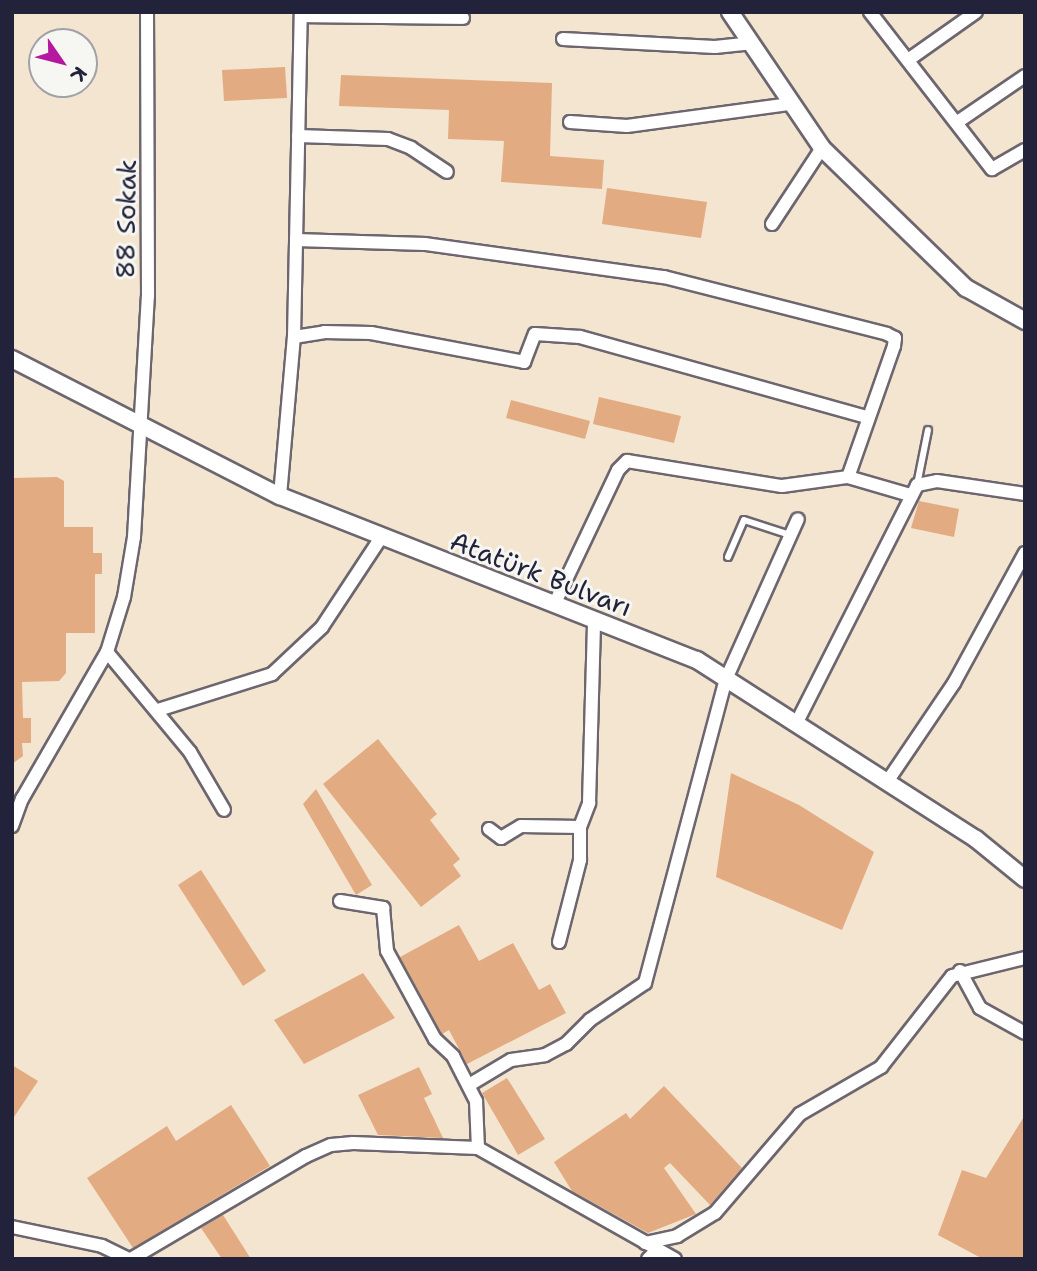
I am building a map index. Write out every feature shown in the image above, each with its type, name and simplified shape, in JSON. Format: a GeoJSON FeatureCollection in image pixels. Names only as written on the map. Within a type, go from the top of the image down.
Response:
{"type":"FeatureCollection","features":[{"type":"Feature","properties":{"kind":"street","name":"88 Sokak"},"geometry":{"type":"LineString","coordinates":[[12,826],[22,799],[107,653],[124,597],[134,537],[148,296],[148,12]]}},
{"type":"Feature","properties":{"kind":"street"},"geometry":{"type":"LineString","coordinates":[[730,12],[789,104],[822,148],[966,289],[1022,314]]}},
{"type":"Feature","properties":{"kind":"street"},"geometry":{"type":"LineString","coordinates":[[870,12],[959,121],[992,169],[1025,150]]}},
{"type":"Feature","properties":{"kind":"street"},"geometry":{"type":"LineString","coordinates":[[908,60],[976,12]]}},
{"type":"Feature","properties":{"kind":"street"},"geometry":{"type":"LineString","coordinates":[[280,496],[294,337],[301,14],[463,18]]}},
{"type":"Feature","properties":{"kind":"street"},"geometry":{"type":"LineString","coordinates":[[563,39],[715,47],[751,43]]}},
{"type":"Feature","properties":{"kind":"street"},"geometry":{"type":"LineString","coordinates":[[959,121],[1025,76]]}},
{"type":"Feature","properties":{"kind":"street"},"geometry":{"type":"LineString","coordinates":[[570,122],[627,126],[789,104]]}},
{"type":"Feature","properties":{"kind":"street"},"geometry":{"type":"LineString","coordinates":[[298,136],[388,139],[411,148],[447,172]]}},
{"type":"Feature","properties":{"kind":"street"},"geometry":{"type":"LineString","coordinates":[[772,224],[822,148]]}},
{"type":"Feature","properties":{"kind":"street"},"geometry":{"type":"LineString","coordinates":[[296,240],[425,244],[664,277],[887,334],[895,338],[894,346],[866,417],[848,477]]}},
{"type":"Feature","properties":{"kind":"street"},"geometry":{"type":"LineString","coordinates":[[294,337],[324,332],[371,333],[524,362],[535,334],[580,337],[866,417]]}},
{"type":"Feature","properties":{"kind":"street","name":"Atatürk Bulvarı"},"geometry":{"type":"LineString","coordinates":[[12,359],[280,496],[380,539],[697,660],[976,839],[1023,874]]}},
{"type":"Feature","properties":{"kind":"street"},"geometry":{"type":"LineString","coordinates":[[554,604],[618,470],[627,461],[782,486],[848,477],[913,490],[937,481],[1025,494]]}},
{"type":"Feature","properties":{"kind":"street"},"geometry":{"type":"LineString","coordinates":[[796,724],[913,490]]}},
{"type":"Feature","properties":{"kind":"street"},"geometry":{"type":"LineString","coordinates":[[469,1085],[511,1060],[545,1055],[566,1044],[590,1020],[645,983],[726,679],[798,519]]}},
{"type":"Feature","properties":{"kind":"street"},"geometry":{"type":"LineString","coordinates":[[158,710],[272,674],[322,627],[380,539]]}},
{"type":"Feature","properties":{"kind":"street"},"geometry":{"type":"LineString","coordinates":[[887,782],[954,683],[1025,554]]}},
{"type":"Feature","properties":{"kind":"street"},"geometry":{"type":"LineString","coordinates":[[559,942],[580,860],[580,827],[591,780],[589,697],[594,620]]}},
{"type":"Feature","properties":{"kind":"street"},"geometry":{"type":"LineString","coordinates":[[107,653],[158,710],[224,810]]}},
{"type":"Feature","properties":{"kind":"street"},"geometry":{"type":"LineString","coordinates":[[489,828],[501,838],[521,825],[580,827]]}},
{"type":"Feature","properties":{"kind":"street"},"geometry":{"type":"LineString","coordinates":[[340,901],[383,908],[387,951],[435,1039],[453,1056],[476,1101],[478,1148]]}},
{"type":"Feature","properties":{"kind":"street"},"geometry":{"type":"LineString","coordinates":[[645,1243],[677,1236],[715,1213],[800,1114],[881,1068],[960,971],[1025,958]]}},
{"type":"Feature","properties":{"kind":"street"},"geometry":{"type":"LineString","coordinates":[[960,971],[980,1008],[1025,1033]]}},
{"type":"Feature","properties":{"kind":"street"},"geometry":{"type":"LineString","coordinates":[[12,1227],[102,1246],[130,1259],[219,1204],[331,1145],[478,1148],[675,1259]]}},
{"type":"Feature","properties":{"kind":"street"},"geometry":{"type":"LineString","coordinates":[[648,1259],[659,1249]]}},
{"type":"Feature","properties":{"kind":"lane"},"geometry":{"type":"LineString","coordinates":[[913,490],[928,430]]}},
{"type":"Feature","properties":{"kind":"lane"},"geometry":{"type":"LineString","coordinates":[[728,557],[744,520],[790,536]]}},
{"type":"Feature","properties":{"kind":"building"},"geometry":{"type":"Polygon","coordinates":[[[285,67],[287,98],[224,101],[222,70],[285,67]]]}},
{"type":"Feature","properties":{"kind":"building"},"geometry":{"type":"Polygon","coordinates":[[[341,75],[552,83],[550,156],[604,160],[602,189],[501,182],[504,141],[448,139],[449,110],[339,106],[341,75]]]}},
{"type":"Feature","properties":{"kind":"building"},"geometry":{"type":"Polygon","coordinates":[[[607,188],[707,202],[701,238],[602,224],[607,188]]]}},
{"type":"Feature","properties":{"kind":"building"},"geometry":{"type":"Polygon","coordinates":[[[599,397],[681,416],[674,443],[593,424],[599,397]]]}},
{"type":"Feature","properties":{"kind":"building"},"geometry":{"type":"Polygon","coordinates":[[[511,400],[590,421],[585,439],[506,418],[511,400]]]}},
{"type":"Feature","properties":{"kind":"building"},"geometry":{"type":"Polygon","coordinates":[[[57,477],[64,481],[64,527],[93,527],[93,553],[102,553],[102,574],[95,574],[95,633],[66,633],[66,673],[59,681],[22,682],[23,718],[31,718],[31,743],[22,743],[23,756],[12,764],[12,478],[57,477]]]}},
{"type":"Feature","properties":{"kind":"building"},"geometry":{"type":"Polygon","coordinates":[[[919,501],[959,509],[954,537],[911,528],[919,501]]]}},
{"type":"Feature","properties":{"kind":"building"},"geometry":{"type":"Polygon","coordinates":[[[378,739],[437,814],[430,820],[460,859],[453,865],[461,876],[421,907],[323,784],[378,739]]]}},
{"type":"Feature","properties":{"kind":"building"},"geometry":{"type":"Polygon","coordinates":[[[731,773],[799,805],[874,852],[842,930],[716,877],[731,773]]]}},
{"type":"Feature","properties":{"kind":"building"},"geometry":{"type":"Polygon","coordinates":[[[316,789],[372,885],[356,895],[303,804],[316,789]]]}},
{"type":"Feature","properties":{"kind":"building"},"geometry":{"type":"Polygon","coordinates":[[[201,870],[266,971],[243,986],[178,885],[201,870]]]}},
{"type":"Feature","properties":{"kind":"building"},"geometry":{"type":"Polygon","coordinates":[[[459,925],[479,961],[513,943],[539,990],[550,984],[566,1013],[467,1064],[449,1030],[442,1034],[400,957],[459,925]]]}},
{"type":"Feature","properties":{"kind":"building"},"geometry":{"type":"Polygon","coordinates":[[[363,973],[395,1018],[304,1064],[274,1020],[363,973]]]}},
{"type":"Feature","properties":{"kind":"building"},"geometry":{"type":"Polygon","coordinates":[[[12,1065],[38,1081],[12,1120],[12,1065]]]}},
{"type":"Feature","properties":{"kind":"building"},"geometry":{"type":"Polygon","coordinates":[[[419,1067],[432,1094],[424,1098],[443,1138],[378,1135],[358,1095],[419,1067]]]}},
{"type":"Feature","properties":{"kind":"building"},"geometry":{"type":"Polygon","coordinates":[[[507,1078],[545,1139],[518,1155],[482,1093],[507,1078]]]}},
{"type":"Feature","properties":{"kind":"building"},"geometry":{"type":"Polygon","coordinates":[[[664,1086],[742,1168],[710,1205],[670,1163],[664,1168],[696,1214],[648,1233],[572,1191],[554,1162],[626,1113],[630,1119],[664,1086]]]}},
{"type":"Feature","properties":{"kind":"building"},"geometry":{"type":"Polygon","coordinates":[[[231,1105],[270,1166],[133,1248],[87,1178],[167,1126],[176,1141],[231,1105]]]}},
{"type":"Feature","properties":{"kind":"building"},"geometry":{"type":"Polygon","coordinates":[[[1025,1115],[1025,1259],[983,1259],[938,1235],[962,1170],[986,1178],[1025,1115]]]}},
{"type":"Feature","properties":{"kind":"building"},"geometry":{"type":"Polygon","coordinates":[[[223,1215],[251,1259],[222,1259],[201,1228],[223,1215]]]}}]}
